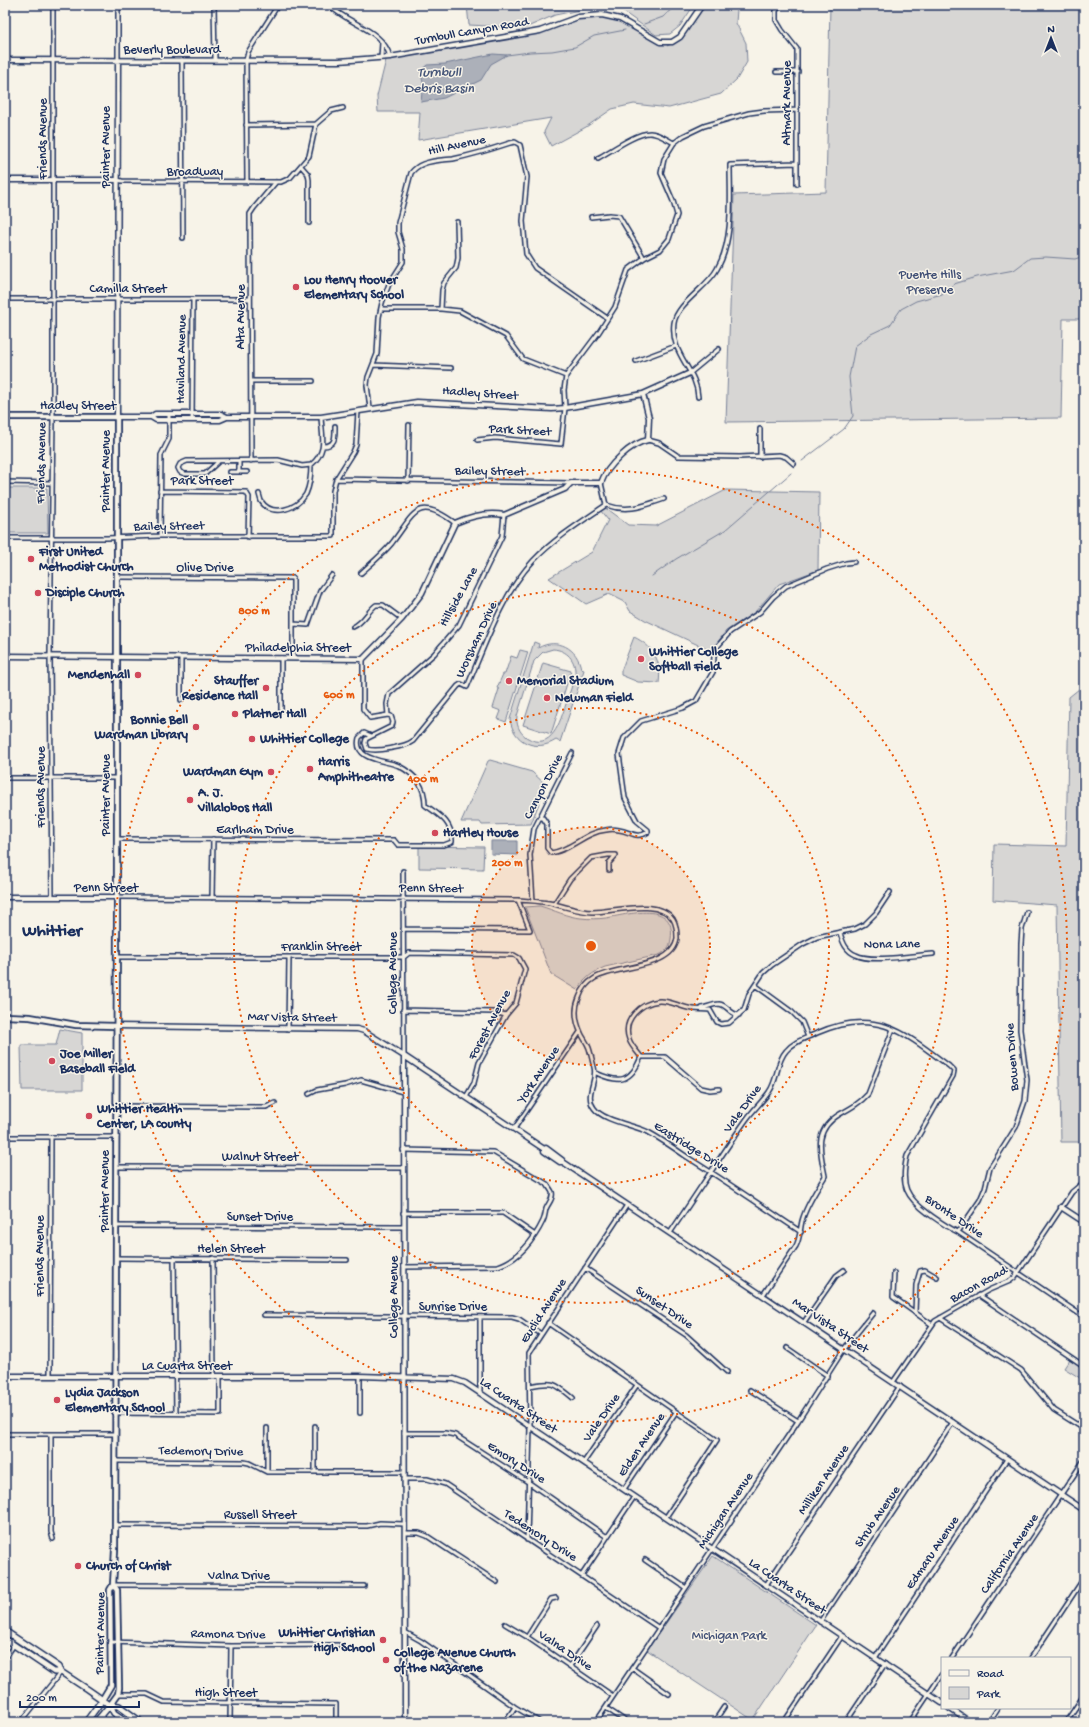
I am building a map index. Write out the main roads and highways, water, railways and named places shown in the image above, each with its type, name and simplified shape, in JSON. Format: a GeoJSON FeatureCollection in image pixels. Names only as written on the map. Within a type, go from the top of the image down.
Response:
{"type":"FeatureCollection","features":[{"type":"Feature","properties":{"kind":"main road","name":"Hadley Street"},"geometry":{"type":"LineString","coordinates":[[5,417],[116,417]]}},
{"type":"Feature","properties":{"kind":"main road","name":"Painter Avenue"},"geometry":{"type":"LineString","coordinates":[[110,1705],[118,1694],[117,1590],[114,1585],[117,1137],[116,417]]}},
{"type":"Feature","properties":{"kind":"main road","name":"Mar Vista Street"},"geometry":{"type":"LineString","coordinates":[[5,1016],[30,1017],[76,1025],[116,1026]]}},
{"type":"Feature","properties":{"kind":"main road","name":"Painter Avenue"},"geometry":{"type":"LineString","coordinates":[[86,1722],[111,1686],[110,1590],[114,1585]]}},
{"type":"Feature","properties":{"kind":"main road"},"geometry":{"type":"LineString","coordinates":[[5,1631],[59,1667],[61,1672],[102,1700],[110,1705],[119,1706],[141,1722]]}},
{"type":"Feature","properties":{"kind":"main road"},"geometry":{"type":"LineString","coordinates":[[5,1639],[54,1672],[61,1672]]}},
{"type":"Feature","properties":{"kind":"main road"},"geometry":{"type":"LineString","coordinates":[[96,1722],[110,1705]]}},
{"type":"Feature","properties":{"kind":"main road"},"geometry":{"type":"LineString","coordinates":[[110,1705],[114,1712],[127,1722]]}},
{"type":"Feature","properties":{"kind":"water","name":"Turnbull Debris Basin"},"geometry":{"type":"Polygon","coordinates":[[[493,54],[507,55],[491,64],[481,80],[444,98],[421,102],[423,82],[420,71],[427,65],[445,64],[493,54]]]}},
{"type":"Feature","properties":{"kind":"water"},"geometry":{"type":"Polygon","coordinates":[[[491,841],[517,841],[517,855],[491,854],[491,841]]]}},
{"type":"Feature","properties":{"kind":"waterway"},"geometry":{"type":"LineString","coordinates":[[644,24],[663,17],[676,5]]}},
{"type":"Feature","properties":{"kind":"waterway"},"geometry":{"type":"LineString","coordinates":[[507,55],[552,51],[575,47],[594,36],[625,30]]}},
{"type":"Feature","properties":{"kind":"waterway"},"geometry":{"type":"LineString","coordinates":[[802,461],[844,429],[853,416],[849,377],[855,346],[871,334],[890,325],[901,309],[916,301],[942,294],[954,284],[977,277],[1014,270],[1030,258],[1046,257],[1075,259],[1084,256]]}},
{"type":"Feature","properties":{"kind":"waterway"},"geometry":{"type":"LineString","coordinates":[[652,576],[676,559],[725,530],[791,473]]}},
{"type":"Feature","properties":{"kind":"place","name":"Lou Henry Hoover Elementary School"},"geometry":{"type":"Point","coordinates":[296,287]}},
{"type":"Feature","properties":{"kind":"place","name":"First United Methodist Church"},"geometry":{"type":"Point","coordinates":[31,559]}},
{"type":"Feature","properties":{"kind":"place","name":"Disciple Church"},"geometry":{"type":"Point","coordinates":[38,593]}},
{"type":"Feature","properties":{"kind":"place","name":"Whittier College Softball Field"},"geometry":{"type":"Point","coordinates":[641,659]}},
{"type":"Feature","properties":{"kind":"place","name":"Mendenhall"},"geometry":{"type":"Point","coordinates":[138,675]}},
{"type":"Feature","properties":{"kind":"place","name":"Memorial Stadium"},"geometry":{"type":"Point","coordinates":[509,681]}},
{"type":"Feature","properties":{"kind":"place","name":"Stauffer Residence Hall"},"geometry":{"type":"Point","coordinates":[266,688]}},
{"type":"Feature","properties":{"kind":"place","name":"Newman Field"},"geometry":{"type":"Point","coordinates":[547,698]}},
{"type":"Feature","properties":{"kind":"place","name":"Platner Hall"},"geometry":{"type":"Point","coordinates":[235,714]}},
{"type":"Feature","properties":{"kind":"place","name":"Bonnie Bell Wardman Library"},"geometry":{"type":"Point","coordinates":[196,727]}},
{"type":"Feature","properties":{"kind":"place","name":"Whittier College"},"geometry":{"type":"Point","coordinates":[252,739]}},
{"type":"Feature","properties":{"kind":"place","name":"Harris Amphitheatre"},"geometry":{"type":"Point","coordinates":[310,769]}},
{"type":"Feature","properties":{"kind":"place","name":"Wardman Gym"},"geometry":{"type":"Point","coordinates":[271,772]}},
{"type":"Feature","properties":{"kind":"place","name":"A. J. Villalobos Hall"},"geometry":{"type":"Point","coordinates":[190,800]}},
{"type":"Feature","properties":{"kind":"place","name":"Hartley House"},"geometry":{"type":"Point","coordinates":[435,833]}},
{"type":"Feature","properties":{"kind":"place","name":"Joe Miller Baseball Field"},"geometry":{"type":"Point","coordinates":[52,1061]}},
{"type":"Feature","properties":{"kind":"place","name":"Whittier Health Center, LA county"},"geometry":{"type":"Point","coordinates":[89,1116]}},
{"type":"Feature","properties":{"kind":"place","name":"Lydia Jackson Elementary School"},"geometry":{"type":"Point","coordinates":[57,1400]}},
{"type":"Feature","properties":{"kind":"place","name":"Church of Christ"},"geometry":{"type":"Point","coordinates":[78,1566]}},
{"type":"Feature","properties":{"kind":"place","name":"Whittier Christian High School"},"geometry":{"type":"Point","coordinates":[383,1640]}},
{"type":"Feature","properties":{"kind":"place","name":"College Avenue Church of the Nazarene"},"geometry":{"type":"Point","coordinates":[386,1660]}},
{"type":"Feature","properties":{"kind":"district","name":"Whittier"},"geometry":{"type":"Point","coordinates":[52,932]}},
{"type":"Feature","properties":{"kind":"park label","name":"Puente Hills Preserve"},"geometry":{"type":"Point","coordinates":[930,282]}},
{"type":"Feature","properties":{"kind":"park label","name":"Michigan Park"},"geometry":{"type":"Point","coordinates":[729,1636]}}]}
